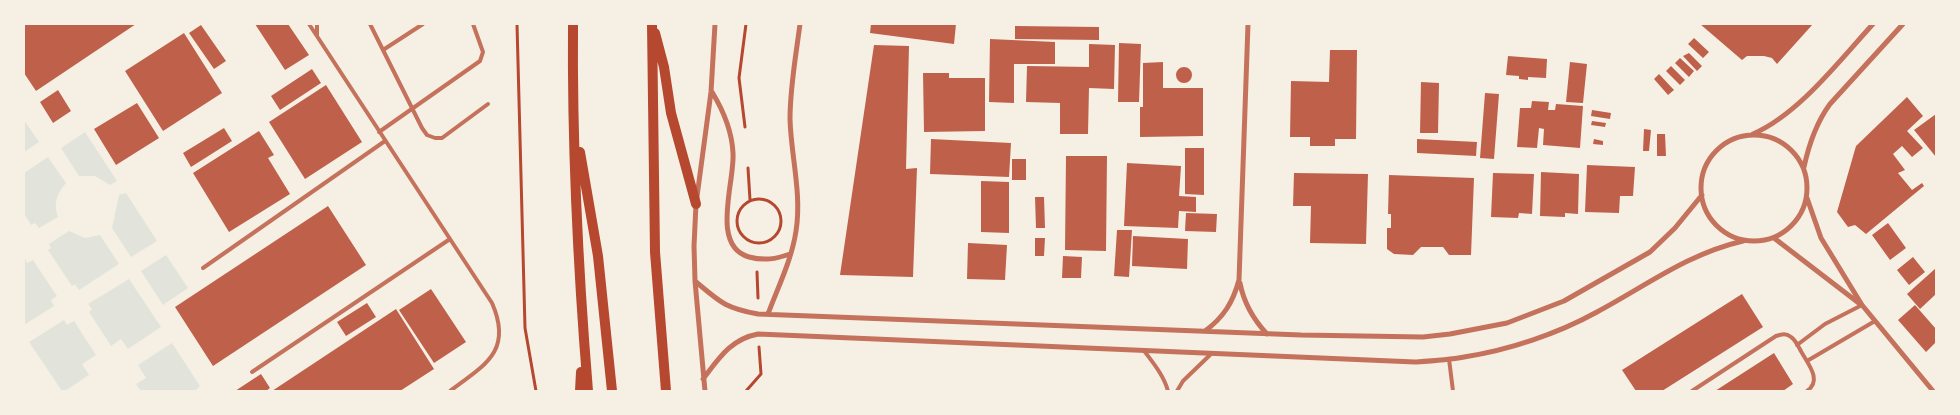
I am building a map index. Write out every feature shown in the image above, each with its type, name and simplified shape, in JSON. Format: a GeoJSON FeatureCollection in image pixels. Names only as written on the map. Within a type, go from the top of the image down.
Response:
{"type":"FeatureCollection","features":[{"type":"Feature","properties":{"kind":"main road"},"geometry":{"type":"LineString","coordinates":[[573,24],[572,111],[588,391]]}},
{"type":"Feature","properties":{"kind":"main road"},"geometry":{"type":"LineString","coordinates":[[652,24],[664,66],[671,113],[696,204]]}},
{"type":"Feature","properties":{"kind":"main road"},"geometry":{"type":"LineString","coordinates":[[652,24],[655,252],[666,391]]}},
{"type":"Feature","properties":{"kind":"main road"},"geometry":{"type":"LineString","coordinates":[[572,111],[598,256],[612,391]]}},
{"type":"Feature","properties":{"kind":"main road"},"geometry":{"type":"LineString","coordinates":[[580,391],[583,328]]}},
{"type":"Feature","properties":{"kind":"street"},"geometry":{"type":"LineString","coordinates":[[705,391],[694,246],[696,204],[711,92],[715,24]]}},
{"type":"Feature","properties":{"kind":"street"},"geometry":{"type":"LineString","coordinates":[[768,314],[797,229],[797,201],[790,120],[800,24]]}},
{"type":"Feature","properties":{"kind":"street"},"geometry":{"type":"LineString","coordinates":[[1248,24],[1239,280],[1242,296],[1248,310],[1267,334]]}},
{"type":"Feature","properties":{"kind":"street"},"geometry":{"type":"LineString","coordinates":[[1750,135],[1772,138],[1782,142],[1791,149],[1804,167],[1808,187],[1804,208],[1792,226],[1774,238],[1753,242],[1732,237],[1715,224],[1708,215],[1702,195],[1704,170],[1713,155],[1727,142],[1766,128],[1793,110],[1873,24]]}},
{"type":"Feature","properties":{"kind":"street"},"geometry":{"type":"LineString","coordinates":[[1804,167],[1809,146],[1822,114],[1903,24]]}},
{"type":"Feature","properties":{"kind":"street"},"geometry":{"type":"LineString","coordinates":[[711,92],[719,104],[730,134],[733,153],[732,176],[726,212],[727,233],[734,248],[742,255],[757,260],[778,258],[790,254]]}},
{"type":"Feature","properties":{"kind":"street"},"geometry":{"type":"LineString","coordinates":[[696,281],[714,298],[731,308],[758,314],[1267,334],[1423,337],[1477,330],[1507,323],[1564,301],[1650,252],[1674,228],[1702,195]]}},
{"type":"Feature","properties":{"kind":"street"},"geometry":{"type":"LineString","coordinates":[[1807,197],[1822,238],[1862,305],[1933,391]]}},
{"type":"Feature","properties":{"kind":"street"},"geometry":{"type":"LineString","coordinates":[[1774,238],[1862,305]]}},
{"type":"Feature","properties":{"kind":"street"},"geometry":{"type":"LineString","coordinates":[[703,379],[725,350],[746,336],[758,334],[1210,355],[1415,362],[1464,357],[1506,347],[1566,326],[1596,313],[1683,262],[1716,248],[1743,240]]}},
{"type":"Feature","properties":{"kind":"street"},"geometry":{"type":"LineString","coordinates":[[1204,331],[1222,317],[1235,295],[1239,280]]}},
{"type":"Feature","properties":{"kind":"lane"},"geometry":{"type":"LineString","coordinates":[[309,24],[492,303],[500,320],[500,338],[494,355],[482,368],[450,391]]}},
{"type":"Feature","properties":{"kind":"lane"},"geometry":{"type":"LineString","coordinates":[[317,37],[318,24]]}},
{"type":"Feature","properties":{"kind":"lane"},"geometry":{"type":"LineString","coordinates":[[370,24],[427,135],[442,138],[450,134],[488,104]]}},
{"type":"Feature","properties":{"kind":"lane"},"geometry":{"type":"LineString","coordinates":[[383,50],[423,24]]}},
{"type":"Feature","properties":{"kind":"lane"},"geometry":{"type":"LineString","coordinates":[[379,132],[480,61],[483,52],[473,24]]}},
{"type":"Feature","properties":{"kind":"lane"},"geometry":{"type":"LineString","coordinates":[[203,268],[385,141]]}},
{"type":"Feature","properties":{"kind":"lane"},"geometry":{"type":"LineString","coordinates":[[252,372],[450,240]]}},
{"type":"Feature","properties":{"kind":"lane"},"geometry":{"type":"LineString","coordinates":[[1798,345],[1825,324],[1862,305]]}},
{"type":"Feature","properties":{"kind":"lane"},"geometry":{"type":"LineString","coordinates":[[1807,361],[1875,321]]}},
{"type":"Feature","properties":{"kind":"lane"},"geometry":{"type":"LineString","coordinates":[[1692,391],[1776,336],[1786,334],[1798,345],[1813,372],[1812,388],[1807,391]]}},
{"type":"Feature","properties":{"kind":"lane"},"geometry":{"type":"LineString","coordinates":[[1145,352],[1157,368],[1168,391]]}},
{"type":"Feature","properties":{"kind":"lane"},"geometry":{"type":"LineString","coordinates":[[1177,391],[1183,381],[1210,355]]}},
{"type":"Feature","properties":{"kind":"lane"},"geometry":{"type":"LineString","coordinates":[[1449,359],[1453,391]]}},
{"type":"Feature","properties":{"kind":"path"},"geometry":{"type":"LineString","coordinates":[[517,24],[525,328],[536,391]]}},
{"type":"Feature","properties":{"kind":"path"},"geometry":{"type":"LineString","coordinates":[[745,132],[739,78],[746,24]]}},
{"type":"Feature","properties":{"kind":"path"},"geometry":{"type":"LineString","coordinates":[[748,161],[750,200]]}},
{"type":"Feature","properties":{"kind":"path"},"geometry":{"type":"LineString","coordinates":[[760,198],[770,201],[777,208],[781,217],[781,228],[775,237],[767,242],[757,244],[746,240],[738,230],[736,219],[740,208],[750,200],[760,198]]}},
{"type":"Feature","properties":{"kind":"path"},"geometry":{"type":"LineString","coordinates":[[757,244],[758,314]]}},
{"type":"Feature","properties":{"kind":"path"},"geometry":{"type":"LineString","coordinates":[[746,391],[761,374],[758,334]]}},
{"type":"Feature","properties":{"kind":"shaded area"},"geometry":{"type":"Polygon","coordinates":[[[24,120],[39,142],[24,152],[24,120]]]}},
{"type":"Feature","properties":{"kind":"shaded area"},"geometry":{"type":"Polygon","coordinates":[[[85,132],[117,181],[110,185],[95,176],[79,176],[61,148],[85,132]]]}},
{"type":"Feature","properties":{"kind":"shaded area"},"geometry":{"type":"Polygon","coordinates":[[[48,157],[66,183],[57,199],[58,217],[39,228],[35,223],[31,225],[24,214],[24,173],[48,157]]]}},
{"type":"Feature","properties":{"kind":"shaded area"},"geometry":{"type":"Polygon","coordinates":[[[126,193],[157,241],[131,257],[112,228],[119,195],[126,193]]]}},
{"type":"Feature","properties":{"kind":"shaded area"},"geometry":{"type":"Polygon","coordinates":[[[69,231],[85,238],[100,235],[119,264],[79,290],[75,284],[72,286],[48,250],[51,248],[49,244],[69,231]]]}},
{"type":"Feature","properties":{"kind":"shaded area"},"geometry":{"type":"Polygon","coordinates":[[[166,255],[188,288],[163,305],[141,271],[166,255]]]}},
{"type":"Feature","properties":{"kind":"shaded area"},"geometry":{"type":"Polygon","coordinates":[[[25,259],[27,263],[33,260],[57,296],[51,300],[54,306],[24,325],[25,259]]]}},
{"type":"Feature","properties":{"kind":"shaded area"},"geometry":{"type":"Polygon","coordinates":[[[129,279],[161,327],[128,349],[121,339],[111,346],[89,312],[92,309],[88,304],[129,279]]]}},
{"type":"Feature","properties":{"kind":"shaded area"},"geometry":{"type":"Polygon","coordinates":[[[64,320],[67,325],[74,321],[96,355],[82,364],[89,375],[65,391],[62,391],[29,342],[64,320]]]}},
{"type":"Feature","properties":{"kind":"shaded area"},"geometry":{"type":"Polygon","coordinates":[[[172,343],[200,386],[195,391],[141,391],[136,384],[146,378],[138,365],[172,343]]]}},
{"type":"Feature","properties":{"kind":"building"},"geometry":{"type":"Polygon","coordinates":[[[24,24],[136,24],[36,91],[24,73],[24,24]]]}},
{"type":"Feature","properties":{"kind":"building"},"geometry":{"type":"Polygon","coordinates":[[[255,24],[288,24],[309,55],[285,70],[255,24]]]}},
{"type":"Feature","properties":{"kind":"building"},"geometry":{"type":"Polygon","coordinates":[[[871,24],[956,24],[954,44],[870,33],[871,24]]]}},
{"type":"Feature","properties":{"kind":"building"},"geometry":{"type":"Polygon","coordinates":[[[1700,24],[1813,24],[1777,64],[1772,58],[1764,56],[1747,56],[1742,60],[1700,24]]]}},
{"type":"Feature","properties":{"kind":"building"},"geometry":{"type":"Polygon","coordinates":[[[201,25],[226,61],[214,69],[189,33],[201,25]]]}},
{"type":"Feature","properties":{"kind":"building"},"geometry":{"type":"Polygon","coordinates":[[[1015,26],[1099,27],[1099,40],[1015,39],[1015,26]]]}},
{"type":"Feature","properties":{"kind":"building"},"geometry":{"type":"Polygon","coordinates":[[[184,33],[222,93],[163,131],[125,71],[184,33]]]}},
{"type":"Feature","properties":{"kind":"building"},"geometry":{"type":"Polygon","coordinates":[[[1694,38],[1709,52],[1703,58],[1688,44],[1694,38]]]}},
{"type":"Feature","properties":{"kind":"building"},"geometry":{"type":"Polygon","coordinates":[[[990,39],[1055,42],[1055,64],[1014,64],[1014,103],[989,102],[990,39]]]}},
{"type":"Feature","properties":{"kind":"building"},"geometry":{"type":"Polygon","coordinates":[[[1119,43],[1141,44],[1139,102],[1118,102],[1119,43]]]}},
{"type":"Feature","properties":{"kind":"building"},"geometry":{"type":"Polygon","coordinates":[[[1089,44],[1115,45],[1114,89],[1089,88],[1088,134],[1060,134],[1060,103],[1026,102],[1027,66],[1089,67],[1089,44]]]}},
{"type":"Feature","properties":{"kind":"building"},"geometry":{"type":"Polygon","coordinates":[[[874,45],[909,46],[906,169],[917,168],[913,277],[840,275],[874,45]]]}},
{"type":"Feature","properties":{"kind":"building"},"geometry":{"type":"Polygon","coordinates":[[[1330,50],[1357,50],[1356,139],[1335,139],[1335,146],[1310,146],[1310,137],[1290,137],[1291,81],[1329,82],[1330,50]]]}},
{"type":"Feature","properties":{"kind":"building"},"geometry":{"type":"Polygon","coordinates":[[[1689,53],[1702,66],[1697,71],[1683,56],[1689,53]]]}},
{"type":"Feature","properties":{"kind":"building"},"geometry":{"type":"Polygon","coordinates":[[[1508,56],[1547,59],[1546,78],[1528,77],[1528,80],[1519,79],[1519,76],[1506,75],[1508,56]]]}},
{"type":"Feature","properties":{"kind":"building"},"geometry":{"type":"Polygon","coordinates":[[[1680,58],[1694,71],[1689,77],[1675,63],[1680,58]]]}},
{"type":"Feature","properties":{"kind":"building"},"geometry":{"type":"Polygon","coordinates":[[[1163,62],[1163,88],[1203,88],[1203,136],[1140,137],[1140,107],[1143,107],[1143,63],[1163,62]]]}},
{"type":"Feature","properties":{"kind":"building"},"geometry":{"type":"Polygon","coordinates":[[[1570,62],[1587,64],[1583,103],[1566,102],[1570,62]]]}},
{"type":"Feature","properties":{"kind":"building"},"geometry":{"type":"Polygon","coordinates":[[[1671,66],[1685,80],[1680,85],[1666,71],[1671,66]]]}},
{"type":"Feature","properties":{"kind":"building"},"geometry":{"type":"Polygon","coordinates":[[[1184,67],[1190,69],[1192,75],[1190,81],[1184,83],[1178,81],[1176,75],[1178,69],[1184,67]]]}},
{"type":"Feature","properties":{"kind":"building"},"geometry":{"type":"Polygon","coordinates":[[[312,69],[321,83],[280,110],[271,96],[312,69]]]}},
{"type":"Feature","properties":{"kind":"building"},"geometry":{"type":"Polygon","coordinates":[[[923,73],[949,73],[949,78],[985,78],[985,131],[924,132],[923,73]]]}},
{"type":"Feature","properties":{"kind":"building"},"geometry":{"type":"Polygon","coordinates":[[[1659,74],[1674,90],[1668,95],[1654,79],[1659,74]]]}},
{"type":"Feature","properties":{"kind":"building"},"geometry":{"type":"Polygon","coordinates":[[[1421,82],[1439,83],[1438,133],[1420,133],[1421,82]]]}},
{"type":"Feature","properties":{"kind":"building"},"geometry":{"type":"Polygon","coordinates":[[[326,85],[362,142],[305,179],[269,122],[326,85]]]}},
{"type":"Feature","properties":{"kind":"building"},"geometry":{"type":"Polygon","coordinates":[[[58,90],[71,111],[53,123],[40,102],[58,90]]]}},
{"type":"Feature","properties":{"kind":"building"},"geometry":{"type":"Polygon","coordinates":[[[1485,93],[1499,94],[1494,159],[1480,158],[1485,93]]]}},
{"type":"Feature","properties":{"kind":"building"},"geometry":{"type":"Polygon","coordinates":[[[1907,97],[1923,116],[1907,131],[1923,148],[1912,157],[1902,146],[1893,154],[1905,170],[1898,173],[1912,190],[1922,183],[1924,186],[1866,234],[1855,225],[1848,227],[1837,212],[1856,146],[1907,97]]]}},
{"type":"Feature","properties":{"kind":"building"},"geometry":{"type":"Polygon","coordinates":[[[1532,101],[1549,102],[1548,110],[1555,110],[1556,104],[1583,106],[1580,148],[1543,145],[1544,129],[1539,128],[1537,148],[1517,147],[1520,108],[1531,108],[1532,101]]]}},
{"type":"Feature","properties":{"kind":"building"},"geometry":{"type":"Polygon","coordinates":[[[137,103],[159,138],[116,165],[94,129],[137,103]]]}},
{"type":"Feature","properties":{"kind":"building"},"geometry":{"type":"Polygon","coordinates":[[[1592,110],[1611,113],[1610,119],[1591,116],[1592,110]]]}},
{"type":"Feature","properties":{"kind":"building"},"geometry":{"type":"Polygon","coordinates":[[[1936,114],[1936,157],[1914,130],[1936,114]]]}},
{"type":"Feature","properties":{"kind":"building"},"geometry":{"type":"Polygon","coordinates":[[[1592,121],[1606,123],[1605,127],[1591,125],[1592,121]]]}},
{"type":"Feature","properties":{"kind":"building"},"geometry":{"type":"Polygon","coordinates":[[[224,128],[232,141],[191,167],[183,153],[224,128]]]}},
{"type":"Feature","properties":{"kind":"building"},"geometry":{"type":"Polygon","coordinates":[[[1644,129],[1651,130],[1649,151],[1643,151],[1644,129]]]}},
{"type":"Feature","properties":{"kind":"building"},"geometry":{"type":"Polygon","coordinates":[[[259,131],[274,155],[268,158],[290,194],[229,232],[193,173],[259,131]]]}},
{"type":"Feature","properties":{"kind":"building"},"geometry":{"type":"Polygon","coordinates":[[[1657,134],[1665,134],[1666,156],[1657,156],[1657,134]]]}},
{"type":"Feature","properties":{"kind":"building"},"geometry":{"type":"Polygon","coordinates":[[[931,139],[1011,143],[1009,177],[930,174],[931,139]]]}},
{"type":"Feature","properties":{"kind":"building"},"geometry":{"type":"Polygon","coordinates":[[[1417,139],[1477,142],[1476,156],[1417,153],[1417,139]]]}},
{"type":"Feature","properties":{"kind":"building"},"geometry":{"type":"Polygon","coordinates":[[[1594,139],[1603,141],[1603,145],[1593,144],[1594,139]]]}},
{"type":"Feature","properties":{"kind":"building"},"geometry":{"type":"Polygon","coordinates":[[[1185,148],[1204,148],[1204,195],[1185,194],[1185,148]]]}},
{"type":"Feature","properties":{"kind":"building"},"geometry":{"type":"Polygon","coordinates":[[[1066,156],[1107,156],[1106,251],[1065,250],[1066,156]]]}},
{"type":"Feature","properties":{"kind":"building"},"geometry":{"type":"Polygon","coordinates":[[[1012,159],[1026,159],[1026,180],[1012,180],[1012,159]]]}},
{"type":"Feature","properties":{"kind":"building"},"geometry":{"type":"Polygon","coordinates":[[[1127,163],[1181,166],[1179,196],[1196,197],[1196,212],[1179,211],[1178,228],[1124,226],[1127,163]]]}},
{"type":"Feature","properties":{"kind":"building"},"geometry":{"type":"Polygon","coordinates":[[[1587,165],[1635,167],[1633,196],[1620,196],[1619,213],[1585,212],[1587,165]]]}},
{"type":"Feature","properties":{"kind":"building"},"geometry":{"type":"Polygon","coordinates":[[[1541,172],[1579,174],[1578,214],[1565,213],[1565,217],[1540,216],[1541,172]]]}},
{"type":"Feature","properties":{"kind":"building"},"geometry":{"type":"Polygon","coordinates":[[[1294,173],[1368,174],[1366,244],[1310,243],[1311,206],[1293,206],[1294,173]]]}},
{"type":"Feature","properties":{"kind":"building"},"geometry":{"type":"Polygon","coordinates":[[[1493,173],[1534,174],[1532,214],[1519,213],[1518,218],[1491,217],[1493,173]]]}},
{"type":"Feature","properties":{"kind":"building"},"geometry":{"type":"Polygon","coordinates":[[[1389,175],[1474,178],[1471,255],[1449,255],[1443,247],[1421,247],[1413,255],[1394,254],[1387,249],[1387,228],[1391,228],[1391,214],[1388,214],[1389,175]]]}},
{"type":"Feature","properties":{"kind":"building"},"geometry":{"type":"Polygon","coordinates":[[[981,181],[1009,182],[1009,233],[981,232],[981,181]]]}},
{"type":"Feature","properties":{"kind":"building"},"geometry":{"type":"Polygon","coordinates":[[[1035,197],[1044,197],[1045,228],[1036,228],[1035,197]]]}},
{"type":"Feature","properties":{"kind":"building"},"geometry":{"type":"Polygon","coordinates":[[[328,206],[366,265],[213,366],[175,307],[328,206]]]}},
{"type":"Feature","properties":{"kind":"building"},"geometry":{"type":"Polygon","coordinates":[[[1186,213],[1217,214],[1216,232],[1185,231],[1186,213]]]}},
{"type":"Feature","properties":{"kind":"building"},"geometry":{"type":"Polygon","coordinates":[[[1888,223],[1906,248],[1890,260],[1872,235],[1888,223]]]}},
{"type":"Feature","properties":{"kind":"building"},"geometry":{"type":"Polygon","coordinates":[[[1117,230],[1132,230],[1129,277],[1114,276],[1117,230]]]}},
{"type":"Feature","properties":{"kind":"building"},"geometry":{"type":"Polygon","coordinates":[[[1133,236],[1188,239],[1187,269],[1132,266],[1133,236]]]}},
{"type":"Feature","properties":{"kind":"building"},"geometry":{"type":"Polygon","coordinates":[[[1035,238],[1045,238],[1044,256],[1035,256],[1035,238]]]}},
{"type":"Feature","properties":{"kind":"building"},"geometry":{"type":"Polygon","coordinates":[[[968,243],[1007,245],[1005,280],[967,279],[968,243]]]}},
{"type":"Feature","properties":{"kind":"building"},"geometry":{"type":"Polygon","coordinates":[[[1063,256],[1082,257],[1081,278],[1062,278],[1063,256]]]}},
{"type":"Feature","properties":{"kind":"building"},"geometry":{"type":"Polygon","coordinates":[[[1913,257],[1925,272],[1909,285],[1897,270],[1913,257]]]}},
{"type":"Feature","properties":{"kind":"building"},"geometry":{"type":"Polygon","coordinates":[[[1936,268],[1936,294],[1920,309],[1907,294],[1936,268]]]}},
{"type":"Feature","properties":{"kind":"building"},"geometry":{"type":"Polygon","coordinates":[[[431,289],[466,342],[434,363],[399,310],[431,289]]]}},
{"type":"Feature","properties":{"kind":"building"},"geometry":{"type":"Polygon","coordinates":[[[1742,294],[1763,327],[1662,391],[1636,391],[1622,370],[1742,294]]]}},
{"type":"Feature","properties":{"kind":"building"},"geometry":{"type":"Polygon","coordinates":[[[367,303],[376,317],[346,336],[337,322],[367,303]]]}},
{"type":"Feature","properties":{"kind":"building"},"geometry":{"type":"Polygon","coordinates":[[[1915,305],[1936,329],[1936,342],[1926,352],[1898,320],[1915,305]]]}},
{"type":"Feature","properties":{"kind":"building"},"geometry":{"type":"Polygon","coordinates":[[[396,309],[434,369],[400,391],[272,391],[396,309]]]}},
{"type":"Feature","properties":{"kind":"building"},"geometry":{"type":"Polygon","coordinates":[[[1774,353],[1793,384],[1783,391],[1715,391],[1774,353]]]}},
{"type":"Feature","properties":{"kind":"building"},"geometry":{"type":"Polygon","coordinates":[[[261,374],[270,388],[266,391],[235,391],[261,374]]]}}]}
